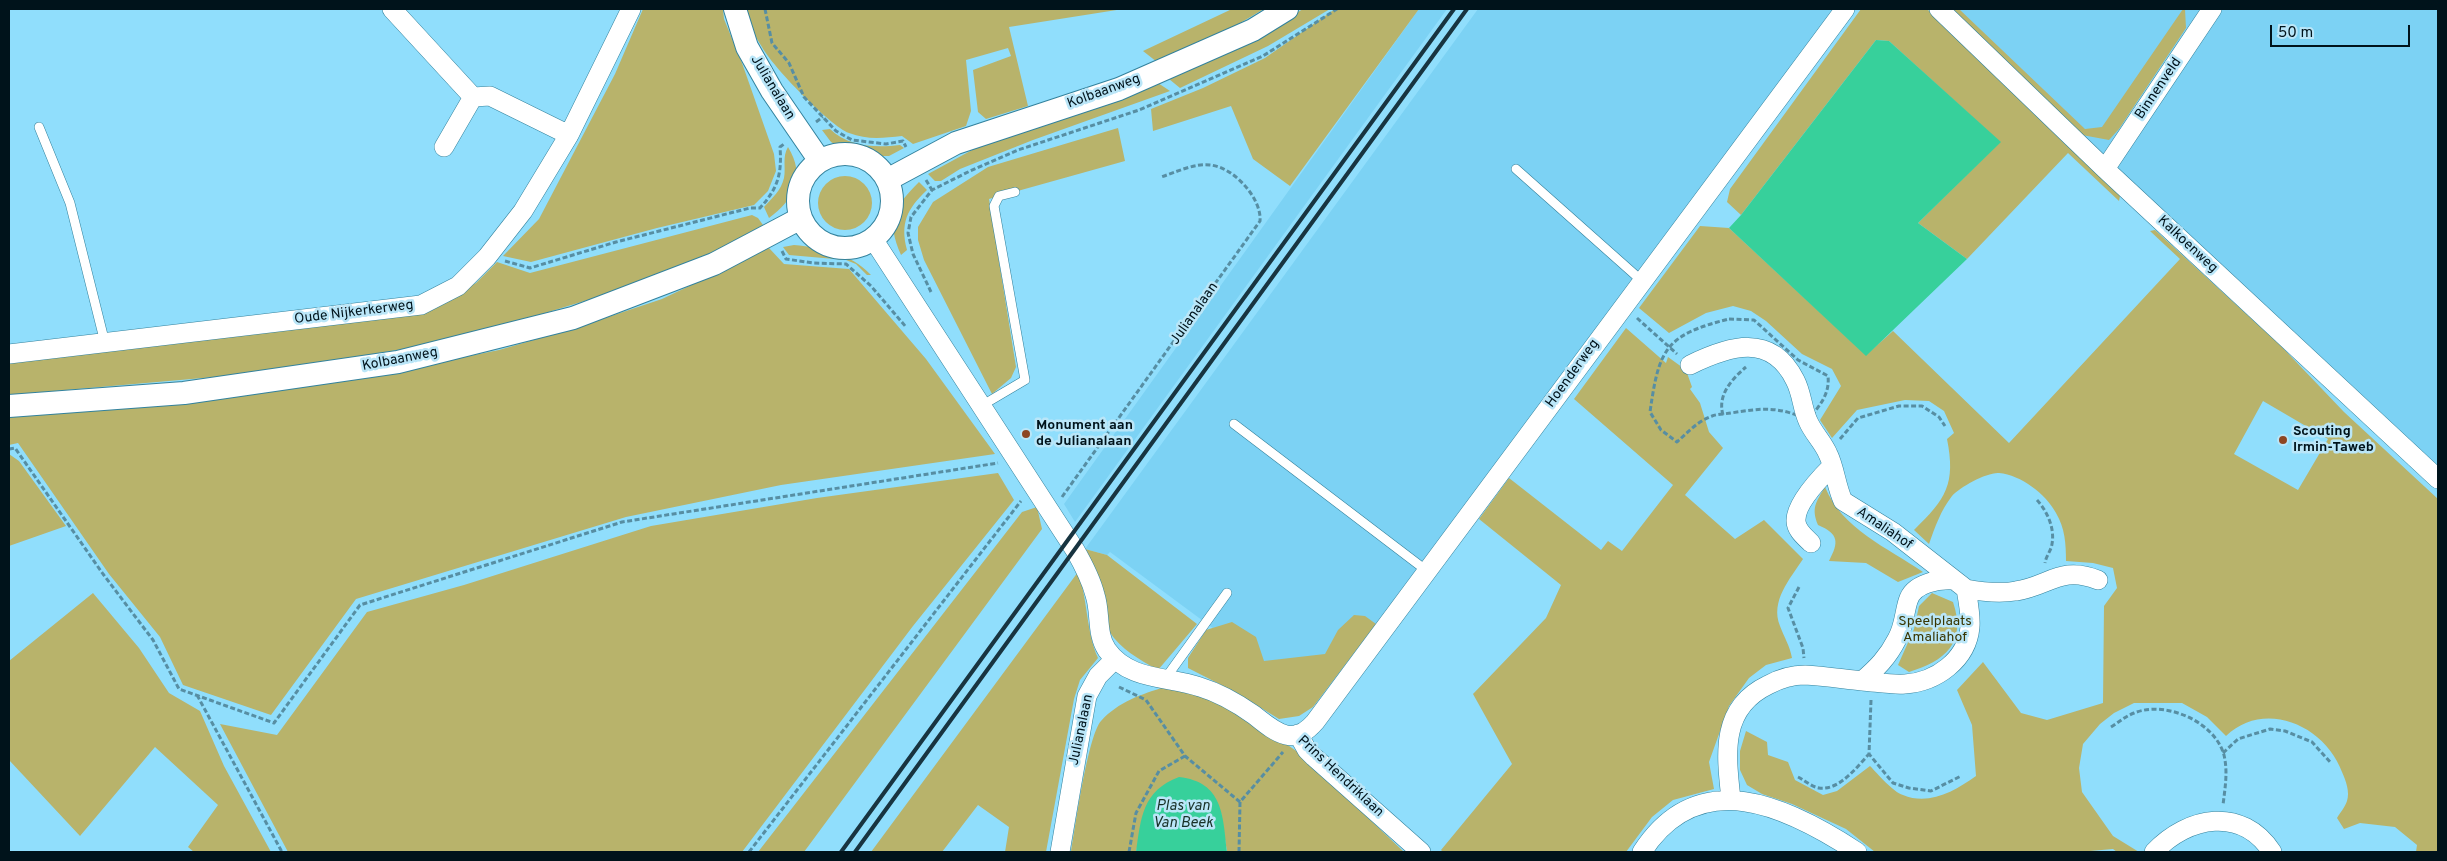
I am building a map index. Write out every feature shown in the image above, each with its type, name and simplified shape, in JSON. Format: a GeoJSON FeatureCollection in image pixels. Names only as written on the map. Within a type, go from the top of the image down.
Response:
{"type":"FeatureCollection","features":[{"type":"Feature","properties":{"kind":"street"},"geometry":{"type":"LineString","coordinates":[[392,9],[473,96],[490,96],[569,135]]}},
{"type":"Feature","properties":{"kind":"street","name":"Oude Nijkerkerweg"},"geometry":{"type":"LineString","coordinates":[[9,354],[421,305],[458,286],[487,257],[523,210],[569,135],[631,9]]}},
{"type":"Feature","properties":{"kind":"street","name":"Julianalaan"},"geometry":{"type":"LineString","coordinates":[[735,9],[747,47],[799,133],[820,161]]}},
{"type":"Feature","properties":{"kind":"street","name":"Kolbaanweg"},"geometry":{"type":"LineString","coordinates":[[887,180],[956,143],[1119,89],[1253,30],[1287,9]]}},
{"type":"Feature","properties":{"kind":"street","name":"Hoenderweg"},"geometry":{"type":"LineString","coordinates":[[1298,734],[1315,722],[1845,9]]}},
{"type":"Feature","properties":{"kind":"street","name":"Kalkoenweg"},"geometry":{"type":"LineString","coordinates":[[1939,9],[2105,169],[2438,479]]}},
{"type":"Feature","properties":{"kind":"street","name":"Binnenveld"},"geometry":{"type":"LineString","coordinates":[[2105,169],[2212,9]]}},
{"type":"Feature","properties":{"kind":"street"},"geometry":{"type":"LineString","coordinates":[[444,146],[473,96]]}},
{"type":"Feature","properties":{"kind":"street"},"geometry":{"type":"LineString","coordinates":[[850,154],[865,158],[878,167],[887,180],[892,196],[891,212],[885,227],[873,239],[858,246],[841,248],[824,244],[810,233],[801,218],[798,206],[803,180],[820,161],[834,155],[850,154]]}},
{"type":"Feature","properties":{"kind":"street","name":"Kolbaanweg"},"geometry":{"type":"LineString","coordinates":[[9,406],[184,393],[398,362],[573,318],[714,264],[801,218]]}},
{"type":"Feature","properties":{"kind":"street"},"geometry":{"type":"LineString","coordinates":[[873,239],[1075,550],[1088,574],[1096,596],[1103,642],[1115,659]]}},
{"type":"Feature","properties":{"kind":"street","name":"Amaliahof"},"geometry":{"type":"LineString","coordinates":[[1690,365],[1712,354],[1750,347],[1765,348],[1784,364],[1795,379],[1803,397],[1808,420],[1830,459],[1843,501],[1893,532],[1960,584]]}},
{"type":"Feature","properties":{"kind":"street"},"geometry":{"type":"LineString","coordinates":[[1811,543],[1799,530],[1796,520],[1802,502],[1830,459]]}},
{"type":"Feature","properties":{"kind":"street","name":"Amaliahof"},"geometry":{"type":"LineString","coordinates":[[1867,682],[1884,661],[1902,629],[1908,599],[1917,589],[1938,580],[1991,593],[2018,591],[2065,575],[2084,574],[2098,580]]}},
{"type":"Feature","properties":{"kind":"street"},"geometry":{"type":"LineString","coordinates":[[1731,800],[1726,758],[1728,736],[1734,716],[1742,704],[1756,691],[1780,678],[1804,675],[1906,684],[1934,677],[1948,668],[1958,657],[1970,628],[1960,584]]}},
{"type":"Feature","properties":{"kind":"street","name":"Julianalaan"},"geometry":{"type":"LineString","coordinates":[[1060,852],[1087,696],[1098,676],[1115,659]]}},
{"type":"Feature","properties":{"kind":"street","name":"Prins Hendriklaan"},"geometry":{"type":"LineString","coordinates":[[1115,659],[1134,671],[1165,680],[1198,686],[1215,692],[1238,704],[1279,732],[1290,736],[1298,734],[1307,750],[1314,757],[1421,852]]}},
{"type":"Feature","properties":{"kind":"street"},"geometry":{"type":"LineString","coordinates":[[1642,852],[1652,836],[1679,813],[1731,800],[1763,804],[1784,812],[1831,835],[1857,852]]}},
{"type":"Feature","properties":{"kind":"street"},"geometry":{"type":"LineString","coordinates":[[2154,852],[2168,839],[2182,831],[2198,824],[2221,821],[2239,824],[2250,829],[2272,852]]}},
{"type":"Feature","properties":{"kind":"lane"},"geometry":{"type":"LineString","coordinates":[[39,127],[70,202],[105,343]]}},
{"type":"Feature","properties":{"kind":"lane"},"geometry":{"type":"LineString","coordinates":[[1516,169],[1642,281]]}},
{"type":"Feature","properties":{"kind":"lane"},"geometry":{"type":"LineString","coordinates":[[981,406],[1025,380],[994,206],[999,196],[1015,192]]}},
{"type":"Feature","properties":{"kind":"lane"},"geometry":{"type":"LineString","coordinates":[[1234,424],[1427,572]]}},
{"type":"Feature","properties":{"kind":"lane"},"geometry":{"type":"LineString","coordinates":[[1165,680],[1227,593]]}},
{"type":"Feature","properties":{"kind":"path","name":"Julianalaan"},"geometry":{"type":"LineString","coordinates":[[766,9],[772,43],[789,63],[804,97],[823,117]]}},
{"type":"Feature","properties":{"kind":"path"},"geometry":{"type":"LineString","coordinates":[[487,257],[530,268],[616,242],[750,208],[760,208],[772,194],[781,171],[780,147],[823,117],[836,131],[852,140],[886,144],[903,141],[932,190],[911,217],[908,233],[913,254]]}},
{"type":"Feature","properties":{"kind":"path","name":"Julianalaan"},"geometry":{"type":"LineString","coordinates":[[1051,512],[1260,222],[1261,212],[1255,200],[1227,170],[1210,165],[1188,168],[1162,177]]}},
{"type":"Feature","properties":{"kind":"path"},"geometry":{"type":"LineString","coordinates":[[760,208],[786,259],[813,263],[846,264],[871,286]]}},
{"type":"Feature","properties":{"kind":"path"},"geometry":{"type":"LineString","coordinates":[[1624,306],[1690,365]]}},
{"type":"Feature","properties":{"kind":"path"},"geometry":{"type":"LineString","coordinates":[[1729,319],[1754,320],[1798,360],[1828,376],[1829,386],[1824,400],[1808,420],[1788,411],[1774,409],[1757,409],[1723,414],[1713,416],[1695,425],[1677,442],[1661,430],[1650,412],[1660,361],[1670,347],[1679,338],[1698,327],[1729,319]]}},
{"type":"Feature","properties":{"kind":"path"},"geometry":{"type":"LineString","coordinates":[[1723,414],[1721,407],[1722,397],[1737,374],[1746,366],[1750,347]]}},
{"type":"Feature","properties":{"kind":"path"},"geometry":{"type":"LineString","coordinates":[[1830,459],[1858,418],[1883,409],[1899,406],[1922,406],[1939,417],[1945,426]]}},
{"type":"Feature","properties":{"kind":"path"},"geometry":{"type":"LineString","coordinates":[[9,449],[15,448],[153,640],[179,689],[274,722],[360,605],[622,522],[1000,462],[1004,470]]}},
{"type":"Feature","properties":{"kind":"path"},"geometry":{"type":"LineString","coordinates":[[749,852],[991,542],[1022,500],[1018,492]]}},
{"type":"Feature","properties":{"kind":"path"},"geometry":{"type":"LineString","coordinates":[[2037,500],[2045,509],[2052,529],[2052,546],[2046,557],[2042,582]]}},
{"type":"Feature","properties":{"kind":"path"},"geometry":{"type":"LineString","coordinates":[[1799,587],[1788,608],[1803,648],[1804,675]]}},
{"type":"Feature","properties":{"kind":"path"},"geometry":{"type":"LineString","coordinates":[[1115,659],[1118,686],[1146,700],[1185,756],[1240,802]]}},
{"type":"Feature","properties":{"kind":"path"},"geometry":{"type":"LineString","coordinates":[[1867,682],[1869,754],[1893,783],[1909,788],[1931,791],[1961,776]]}},
{"type":"Feature","properties":{"kind":"path"},"geometry":{"type":"LineString","coordinates":[[197,695],[282,852]]}},
{"type":"Feature","properties":{"kind":"path"},"geometry":{"type":"LineString","coordinates":[[2112,727],[2136,712],[2153,710],[2193,718],[2212,733],[2223,753],[2227,771],[2221,821]]}},
{"type":"Feature","properties":{"kind":"path"},"geometry":{"type":"LineString","coordinates":[[2223,753],[2238,739],[2270,729],[2285,731],[2312,742],[2331,764]]}},
{"type":"Feature","properties":{"kind":"path"},"geometry":{"type":"LineString","coordinates":[[1239,852],[1240,802],[1298,734]]}},
{"type":"Feature","properties":{"kind":"path"},"geometry":{"type":"LineString","coordinates":[[1798,777],[1817,788],[1828,788],[1856,769],[1869,754]]}},
{"type":"Feature","properties":{"kind":"path"},"geometry":{"type":"LineString","coordinates":[[1129,852],[1136,813],[1158,771],[1185,756]]}},
{"type":"Feature","properties":{"kind":"shaded area"},"geometry":{"type":"Polygon","coordinates":[[[1419,9],[1447,9],[1075,522],[1064,504],[1419,9]]]}},
{"type":"Feature","properties":{"kind":"shaded area"},"geometry":{"type":"Polygon","coordinates":[[[1478,9],[1837,9],[1318,706],[1110,552],[1107,555],[1085,549],[1478,9]]]}},
{"type":"Feature","properties":{"kind":"shaded area"},"geometry":{"type":"Polygon","coordinates":[[[1946,9],[2438,9],[2438,473],[1946,9]]]}},
{"type":"Feature","properties":{"kind":"green space"},"geometry":{"type":"Polygon","coordinates":[[[643,9],[723,9],[724,19],[742,63],[774,154],[776,171],[768,191],[754,205],[657,228],[531,262],[503,256],[539,219],[615,74],[643,9]]]}},
{"type":"Feature","properties":{"kind":"green space"},"geometry":{"type":"Polygon","coordinates":[[[745,9],[1123,9],[1009,27],[1028,106],[986,119],[978,112],[973,70],[1011,56],[1008,48],[966,60],[971,111],[966,126],[913,144],[902,136],[862,137],[840,128],[802,94],[768,56],[752,29],[745,9]]]}},
{"type":"Feature","properties":{"kind":"green space"},"geometry":{"type":"Polygon","coordinates":[[[1232,9],[1264,9],[1235,26],[1157,62],[1143,51],[1232,9]]]}},
{"type":"Feature","properties":{"kind":"green space"},"geometry":{"type":"Polygon","coordinates":[[[1303,9],[1330,9],[1268,46],[1180,88],[1169,79],[1257,37],[1303,9]]]}},
{"type":"Feature","properties":{"kind":"green space"},"geometry":{"type":"Polygon","coordinates":[[[1335,9],[1419,9],[1290,186],[1253,159],[1231,106],[1153,131],[1151,109],[1203,88],[1265,58],[1335,9]]]}},
{"type":"Feature","properties":{"kind":"green space"},"geometry":{"type":"Polygon","coordinates":[[[1861,9],[1927,9],[2120,196],[2119,201],[2068,153],[1967,259],[1918,223],[2000,142],[1889,41],[1876,40],[1741,215],[1727,202],[1730,189],[1861,9]]]}},
{"type":"Feature","properties":{"kind":"green space"},"geometry":{"type":"Polygon","coordinates":[[[1951,9],[1959,9],[2085,129],[2102,127],[2183,9],[2185,9],[2186,28],[2119,129],[2109,140],[2082,135],[1951,9]]]}},
{"type":"Feature","properties":{"kind":"green space"},"geometry":{"type":"Polygon","coordinates":[[[1158,83],[1170,91],[1033,140],[960,169],[941,181],[935,181],[928,174],[985,143],[1158,83]]]}},
{"type":"Feature","properties":{"kind":"green space"},"geometry":{"type":"Polygon","coordinates":[[[1118,128],[1125,161],[989,199],[1016,367],[1011,378],[992,394],[924,260],[918,240],[918,227],[933,202],[988,167],[1118,128]]]}},
{"type":"Feature","properties":{"kind":"green space"},"geometry":{"type":"Polygon","coordinates":[[[830,129],[845,140],[854,143],[872,146],[900,145],[904,148],[889,156],[878,156],[841,148],[831,142],[822,130],[830,129]]]}},
{"type":"Feature","properties":{"kind":"green space"},"geometry":{"type":"Polygon","coordinates":[[[788,147],[796,168],[795,187],[785,203],[769,218],[764,207],[783,183],[784,162],[788,147]]]}},
{"type":"Feature","properties":{"kind":"green space"},"geometry":{"type":"Polygon","coordinates":[[[845,176],[855,178],[864,184],[870,193],[872,203],[870,213],[864,222],[855,228],[845,230],[835,228],[826,222],[820,213],[818,203],[820,193],[826,184],[835,178],[845,176]]]}},
{"type":"Feature","properties":{"kind":"green space"},"geometry":{"type":"Polygon","coordinates":[[[919,182],[927,190],[914,204],[907,217],[904,232],[907,250],[901,255],[896,243],[893,223],[898,207],[903,199],[919,182]]]}},
{"type":"Feature","properties":{"kind":"green space"},"geometry":{"type":"Polygon","coordinates":[[[752,215],[758,218],[763,225],[704,257],[637,285],[532,317],[427,345],[260,373],[9,395],[9,362],[415,315],[476,283],[497,262],[530,273],[752,215]]]}},
{"type":"Feature","properties":{"kind":"green space"},"geometry":{"type":"Polygon","coordinates":[[[1700,226],[1729,228],[1866,355],[1893,331],[2009,443],[2180,259],[2150,231],[2155,230],[2280,345],[2344,412],[2438,499],[2438,852],[2416,852],[2417,845],[2395,827],[2360,823],[2344,829],[2337,818],[2348,798],[2345,779],[2334,755],[2322,741],[2308,730],[2292,722],[2258,719],[2241,725],[2226,736],[2207,717],[2182,703],[2134,703],[2114,713],[2100,724],[2083,744],[2079,768],[2082,792],[2113,836],[2139,852],[2117,852],[2113,849],[2079,852],[1875,852],[1846,829],[1792,804],[1762,794],[1747,785],[1740,770],[1740,751],[1746,731],[1767,742],[1768,755],[1788,762],[1795,780],[1823,795],[1837,791],[1870,766],[1890,787],[1903,795],[1922,799],[1951,792],[1976,776],[1972,725],[1957,690],[1983,662],[2021,713],[2047,720],[2103,703],[2104,606],[2117,588],[2113,568],[2093,563],[2066,561],[2063,530],[2052,506],[2032,487],[2016,477],[1999,473],[1994,473],[1974,481],[1961,488],[1952,496],[1941,513],[1929,544],[1914,530],[1941,499],[1949,479],[1950,468],[1947,439],[1954,433],[1944,411],[1929,401],[1905,400],[1857,410],[1832,438],[1820,420],[1841,386],[1832,369],[1802,354],[1766,321],[1751,311],[1733,306],[1706,313],[1669,333],[1639,308],[1700,226]],[[2263,401],[2234,454],[2298,490],[2328,439],[2263,401]]]}},
{"type":"Feature","properties":{"kind":"green space"},"geometry":{"type":"Polygon","coordinates":[[[794,245],[836,253],[854,261],[871,275],[867,275],[856,264],[846,260],[789,255],[783,247],[794,245]]]}},
{"type":"Feature","properties":{"kind":"green space"},"geometry":{"type":"Polygon","coordinates":[[[769,248],[784,264],[849,269],[926,359],[995,454],[781,485],[626,517],[356,599],[271,715],[183,685],[160,637],[109,574],[18,443],[9,445],[9,417],[399,370],[499,350],[575,328],[662,299],[769,248]]]}},
{"type":"Feature","properties":{"kind":"green space"},"geometry":{"type":"Polygon","coordinates":[[[1626,328],[1666,363],[1668,357],[1686,370],[1692,387],[1690,389],[1700,403],[1709,432],[1723,448],[1685,495],[1735,539],[1764,520],[1803,559],[1787,582],[1779,599],[1778,608],[1780,626],[1792,658],[1766,665],[1749,678],[1729,706],[1709,762],[1714,789],[1673,800],[1652,817],[1626,852],[1443,852],[1441,850],[1512,764],[1473,694],[1546,618],[1561,585],[1479,519],[1509,478],[1601,550],[1608,541],[1622,551],[1673,485],[1574,399],[1626,328]]]}},
{"type":"Feature","properties":{"kind":"green space"},"geometry":{"type":"Polygon","coordinates":[[[9,454],[19,461],[66,526],[9,546],[9,454]]]}},
{"type":"Feature","properties":{"kind":"green space"},"geometry":{"type":"Polygon","coordinates":[[[998,473],[1014,500],[913,626],[742,852],[288,852],[220,724],[277,735],[367,612],[464,585],[651,526],[817,498],[998,473]]]}},
{"type":"Feature","properties":{"kind":"green space"},"geometry":{"type":"Polygon","coordinates":[[[1825,487],[1833,502],[1854,526],[1881,546],[1923,572],[1898,582],[1866,563],[1829,561],[1834,549],[1835,539],[1830,532],[1818,525],[1815,514],[1817,501],[1825,487]]]}},
{"type":"Feature","properties":{"kind":"green space"},"geometry":{"type":"Polygon","coordinates":[[[1037,507],[1042,529],[804,852],[758,852],[1022,512],[1037,507]]]}},
{"type":"Feature","properties":{"kind":"green space"},"geometry":{"type":"Polygon","coordinates":[[[1085,549],[1107,555],[1197,624],[1158,670],[1125,649],[1109,631],[1085,549]]]}},
{"type":"Feature","properties":{"kind":"green space"},"geometry":{"type":"Polygon","coordinates":[[[1078,572],[1084,593],[1091,637],[1098,658],[1080,680],[1074,699],[1046,852],[1005,852],[1009,827],[978,805],[942,852],[871,852],[1078,572]]]}},
{"type":"Feature","properties":{"kind":"green space"},"geometry":{"type":"Polygon","coordinates":[[[93,593],[139,648],[169,693],[200,711],[224,766],[271,852],[194,852],[188,847],[218,805],[155,747],[80,836],[9,760],[9,661],[93,593]]]}},
{"type":"Feature","properties":{"kind":"green space","name":"Speelplaats Amaliahof"},"geometry":{"type":"Polygon","coordinates":[[[1932,593],[1953,602],[1957,616],[1955,639],[1942,656],[1922,668],[1909,672],[1898,665],[1914,629],[1919,606],[1932,593]]]}},
{"type":"Feature","properties":{"kind":"green space"},"geometry":{"type":"Polygon","coordinates":[[[1354,615],[1365,616],[1376,624],[1313,707],[1299,716],[1279,719],[1237,693],[1188,668],[1188,658],[1206,630],[1232,622],[1256,637],[1264,661],[1325,654],[1338,630],[1354,615]]]}},
{"type":"Feature","properties":{"kind":"green space"},"geometry":{"type":"Polygon","coordinates":[[[1165,687],[1226,702],[1302,755],[1404,852],[1227,852],[1221,813],[1139,837],[1136,852],[1071,852],[1091,744],[1101,721],[1123,704],[1165,687]]]}},
{"type":"Feature","properties":{"kind":"water"},"geometry":{"type":"Polygon","coordinates":[[[1876,40],[1889,41],[2001,142],[1918,223],[1967,259],[1866,356],[1729,228],[1876,40]]]}},
{"type":"Feature","properties":{"kind":"water","name":"Plas van Van Beek"},"geometry":{"type":"Polygon","coordinates":[[[1179,777],[1194,780],[1204,786],[1218,802],[1222,813],[1227,852],[1136,852],[1142,817],[1150,798],[1157,790],[1179,777]]]}},
{"type":"Feature","properties":{"kind":"railway"},"geometry":{"type":"LineString","coordinates":[[841,852],[1454,9]]}},
{"type":"Feature","properties":{"kind":"railway"},"geometry":{"type":"LineString","coordinates":[[855,852],[1467,9]]}},
{"type":"Feature","properties":{"kind":"place","name":"Monument aan de Julianalaan"},"geometry":{"type":"Point","coordinates":[1026,434]}},
{"type":"Feature","properties":{"kind":"place","name":"Scouting Irmin-Taweb"},"geometry":{"type":"Point","coordinates":[2283,440]}}]}
